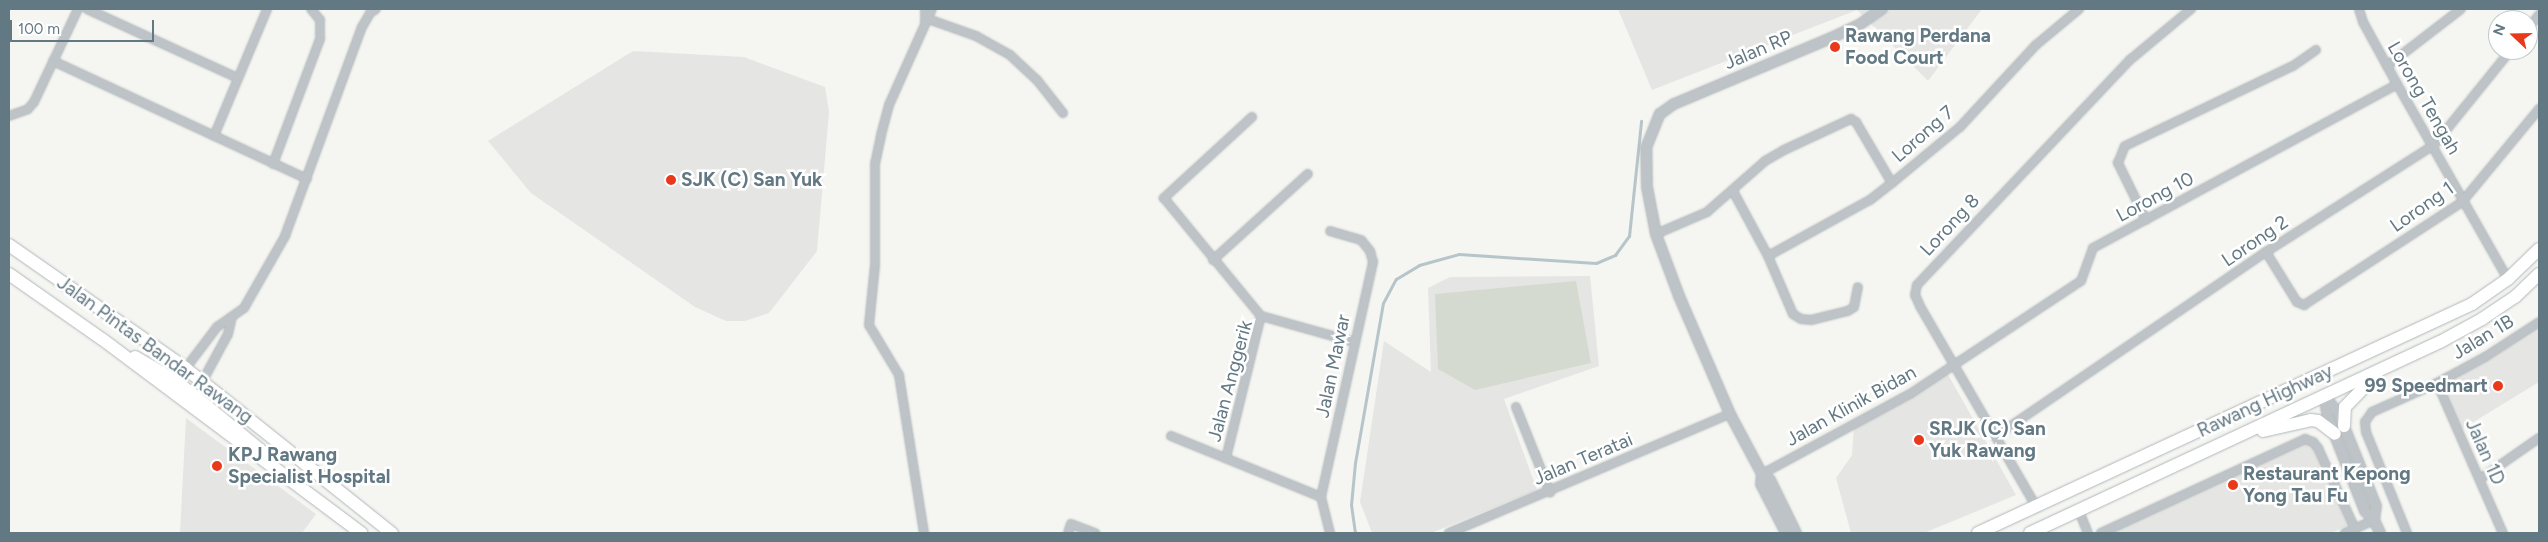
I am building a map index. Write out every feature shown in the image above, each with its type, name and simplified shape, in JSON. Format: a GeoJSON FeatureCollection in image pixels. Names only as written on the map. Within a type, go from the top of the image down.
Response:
{"type":"FeatureCollection","features":[{"type":"Feature","properties":{"kind":"main road","name":"Jalan Pintas Bandar Rawang"},"geometry":{"type":"LineString","coordinates":[[9,244],[185,368],[392,533]]}},
{"type":"Feature","properties":{"kind":"main road","name":"Rawang Highway"},"geometry":{"type":"LineString","coordinates":[[1978,533],[2037,508],[2472,304],[2508,279],[2539,249]]}},
{"type":"Feature","properties":{"kind":"main road","name":"Jalan Pintas Bandar Rawang"},"geometry":{"type":"LineString","coordinates":[[9,274],[102,339],[264,463],[304,489],[361,533]]}},
{"type":"Feature","properties":{"kind":"main road","name":"Rawang Highway"},"geometry":{"type":"LineString","coordinates":[[2035,532],[2241,436],[2482,319],[2515,297],[2539,274]]}},
{"type":"Feature","properties":{"kind":"main road"},"geometry":{"type":"LineString","coordinates":[[102,339],[176,381],[195,395],[242,433],[304,489]]}},
{"type":"Feature","properties":{"kind":"main road"},"geometry":{"type":"LineString","coordinates":[[2287,392],[2316,391],[2324,395],[2330,379],[2344,365]]}},
{"type":"Feature","properties":{"kind":"main road"},"geometry":{"type":"LineString","coordinates":[[2241,436],[2311,420],[2339,430],[2345,407],[2383,368]]}},
{"type":"Feature","properties":{"kind":"street"},"geometry":{"type":"LineString","coordinates":[[9,116],[28,109],[34,102],[78,9]]}},
{"type":"Feature","properties":{"kind":"street"},"geometry":{"type":"LineString","coordinates":[[87,9],[238,78]]}},
{"type":"Feature","properties":{"kind":"street"},"geometry":{"type":"LineString","coordinates":[[214,136],[267,9]]}},
{"type":"Feature","properties":{"kind":"street"},"geometry":{"type":"LineString","coordinates":[[273,164],[320,39],[320,20],[311,9]]}},
{"type":"Feature","properties":{"kind":"street"},"geometry":{"type":"LineString","coordinates":[[925,9],[927,22]]}},
{"type":"Feature","properties":{"kind":"street"},"geometry":{"type":"LineString","coordinates":[[924,533],[898,375],[869,325],[875,265],[874,194],[878,150],[889,105],[932,9]]}},
{"type":"Feature","properties":{"kind":"street","name":"Jalan RP"},"geometry":{"type":"LineString","coordinates":[[1656,234],[1645,166],[1652,128],[1660,114],[1674,104],[1859,26],[1882,9]]}},
{"type":"Feature","properties":{"kind":"street","name":"Lorong 7"},"geometry":{"type":"LineString","coordinates":[[1768,256],[1870,200],[1892,183],[1960,126],[2036,45],[2079,9]]}},
{"type":"Feature","properties":{"kind":"street","name":"Lorong 8"},"geometry":{"type":"LineString","coordinates":[[2037,508],[1920,306],[1915,295],[1917,285],[2131,59],[2191,9]]}},
{"type":"Feature","properties":{"kind":"street","name":"Lorong Tengah"},"geometry":{"type":"LineString","coordinates":[[2359,9],[2363,22],[2397,84],[2434,145],[2462,202],[2508,279]]}},
{"type":"Feature","properties":{"kind":"street"},"geometry":{"type":"LineString","coordinates":[[2387,66],[2461,9]]}},
{"type":"Feature","properties":{"kind":"street"},"geometry":{"type":"LineString","coordinates":[[176,381],[217,327],[244,308],[280,244],[371,10]]}},
{"type":"Feature","properties":{"kind":"street"},"geometry":{"type":"LineString","coordinates":[[927,22],[976,36],[1010,55],[1037,80],[1063,113]]}},
{"type":"Feature","properties":{"kind":"street"},"geometry":{"type":"LineString","coordinates":[[2146,220],[2118,163],[2125,146],[2292,66],[2316,50]]}},
{"type":"Feature","properties":{"kind":"street"},"geometry":{"type":"LineString","coordinates":[[54,60],[306,179]]}},
{"type":"Feature","properties":{"kind":"street","name":"Lorong 2"},"geometry":{"type":"LineString","coordinates":[[1996,436],[2266,252],[2434,145],[2503,60]]}},
{"type":"Feature","properties":{"kind":"street","name":"Lorong 10"},"geometry":{"type":"LineString","coordinates":[[1954,366],[2081,281],[2093,248],[2397,84]]}},
{"type":"Feature","properties":{"kind":"street","name":"Lorong 1"},"geometry":{"type":"LineString","coordinates":[[2266,252],[2300,305],[2462,202],[2539,109]]}},
{"type":"Feature","properties":{"kind":"street"},"geometry":{"type":"LineString","coordinates":[[1252,118],[1164,198],[1213,260],[1261,316]]}},
{"type":"Feature","properties":{"kind":"street"},"geometry":{"type":"LineString","coordinates":[[1796,533],[1770,480],[1762,474],[1730,414],[1704,358],[1656,234],[1707,212],[1765,161],[1850,119],[1856,122],[1892,183]]}},
{"type":"Feature","properties":{"kind":"street"},"geometry":{"type":"LineString","coordinates":[[1213,260],[1308,174]]}},
{"type":"Feature","properties":{"kind":"street"},"geometry":{"type":"LineString","coordinates":[[1733,191],[1768,256],[1793,314],[1801,319],[1811,320],[1848,311],[1854,307],[1858,288]]}},
{"type":"Feature","properties":{"kind":"street","name":"Jalan Mawar"},"geometry":{"type":"LineString","coordinates":[[1330,231],[1361,240],[1370,251],[1373,262],[1354,342],[1322,497],[1330,533]]}},
{"type":"Feature","properties":{"kind":"street"},"geometry":{"type":"LineString","coordinates":[[195,395],[204,383],[228,334],[232,316]]}},
{"type":"Feature","properties":{"kind":"street","name":"Jalan Anggerik"},"geometry":{"type":"LineString","coordinates":[[1226,458],[1261,316],[1354,342]]}},
{"type":"Feature","properties":{"kind":"street","name":"Jalan 1B"},"geometry":{"type":"LineString","coordinates":[[2407,533],[2366,432],[2365,422],[2372,412],[2437,384],[2485,357],[2539,322]]}},
{"type":"Feature","properties":{"kind":"street","name":"Jalan Klinik Bidan"},"geometry":{"type":"LineString","coordinates":[[1762,474],[1910,394],[1954,366]]}},
{"type":"Feature","properties":{"kind":"street","name":"Jalan 1D"},"geometry":{"type":"LineString","coordinates":[[2437,384],[2503,533]]}},
{"type":"Feature","properties":{"kind":"street"},"geometry":{"type":"LineString","coordinates":[[2324,395],[2339,430],[2365,511],[2374,520],[2380,533]]}},
{"type":"Feature","properties":{"kind":"street"},"geometry":{"type":"LineString","coordinates":[[1516,406],[1550,492]]}},
{"type":"Feature","properties":{"kind":"street","name":"Jalan Teratai"},"geometry":{"type":"LineString","coordinates":[[1449,533],[1550,492],[1730,414]]}},
{"type":"Feature","properties":{"kind":"street"},"geometry":{"type":"LineString","coordinates":[[1171,436],[1322,497]]}},
{"type":"Feature","properties":{"kind":"street"},"geometry":{"type":"LineString","coordinates":[[2480,479],[2539,438]]}},
{"type":"Feature","properties":{"kind":"street"},"geometry":{"type":"LineString","coordinates":[[2101,533],[2305,439],[2313,442],[2318,448],[2355,529]]}},
{"type":"Feature","properties":{"kind":"street"},"geometry":{"type":"LineString","coordinates":[[1762,474],[1761,484],[1786,533]]}},
{"type":"Feature","properties":{"kind":"street"},"geometry":{"type":"LineString","coordinates":[[2079,512],[2088,533]]}},
{"type":"Feature","properties":{"kind":"street"},"geometry":{"type":"LineString","coordinates":[[2345,533],[2374,520]]}},
{"type":"Feature","properties":{"kind":"street"},"geometry":{"type":"LineString","coordinates":[[1068,533],[1072,524],[1095,533]]}},
{"type":"Feature","properties":{"kind":"shaded area"},"geometry":{"type":"Polygon","coordinates":[[[1618,9],[1982,9],[1928,81],[1857,10],[1652,90],[1618,9]]]}},
{"type":"Feature","properties":{"kind":"shaded area","name":"SJK (C) San Yuk"},"geometry":{"type":"Polygon","coordinates":[[[633,51],[744,57],[825,87],[829,112],[817,251],[769,313],[745,321],[726,321],[695,307],[531,193],[488,141],[633,51]]]}},
{"type":"Feature","properties":{"kind":"shaded area"},"geometry":{"type":"Polygon","coordinates":[[[1590,276],[1599,366],[1504,399],[1537,490],[1431,533],[1372,533],[1360,502],[1384,341],[1431,372],[1428,288],[1450,277],[1590,276]]]}},
{"type":"Feature","properties":{"kind":"shaded area"},"geometry":{"type":"Polygon","coordinates":[[[1576,281],[1591,363],[1475,390],[1438,369],[1435,294],[1576,281]]]}},
{"type":"Feature","properties":{"kind":"shaded area"},"geometry":{"type":"Polygon","coordinates":[[[2539,326],[2539,382],[2462,429],[2441,385],[2490,359],[2539,326]]]}},
{"type":"Feature","properties":{"kind":"shaded area","name":"SRJK (C) San Yuk Rawang"},"geometry":{"type":"Polygon","coordinates":[[[1946,371],[2016,495],[1924,533],[1851,533],[1836,478],[1852,455],[1854,425],[1946,371]]]}},
{"type":"Feature","properties":{"kind":"shaded area","name":"KPJ Rawang Specialist Hospital"},"geometry":{"type":"Polygon","coordinates":[[[186,418],[316,514],[302,533],[180,533],[186,418]]]}},
{"type":"Feature","properties":{"kind":"shaded area"},"geometry":{"type":"Polygon","coordinates":[[[2305,443],[2312,445],[2349,525],[2331,533],[2109,533],[2305,443]]]}},
{"type":"Feature","properties":{"kind":"waterway"},"geometry":{"type":"LineString","coordinates":[[1355,533],[1351,505],[1355,463],[1383,303],[1396,279],[1419,265],[1459,254],[1596,263],[1615,255],[1629,236],[1641,121]]}},
{"type":"Feature","properties":{"kind":"place","name":"Rawang Perdana Food Court"},"geometry":{"type":"Point","coordinates":[1835,47]}},
{"type":"Feature","properties":{"kind":"place","name":"SJK (C) San Yuk"},"geometry":{"type":"Point","coordinates":[671,180]}},
{"type":"Feature","properties":{"kind":"place","name":"99 Speedmart"},"geometry":{"type":"Point","coordinates":[2498,386]}},
{"type":"Feature","properties":{"kind":"place","name":"SRJK (C) San Yuk Rawang"},"geometry":{"type":"Point","coordinates":[1919,440]}},
{"type":"Feature","properties":{"kind":"place","name":"KPJ Rawang Specialist Hospital"},"geometry":{"type":"Point","coordinates":[217,466]}},
{"type":"Feature","properties":{"kind":"place","name":"Restaurant Kepong Yong Tau Fu"},"geometry":{"type":"Point","coordinates":[2233,485]}}]}
